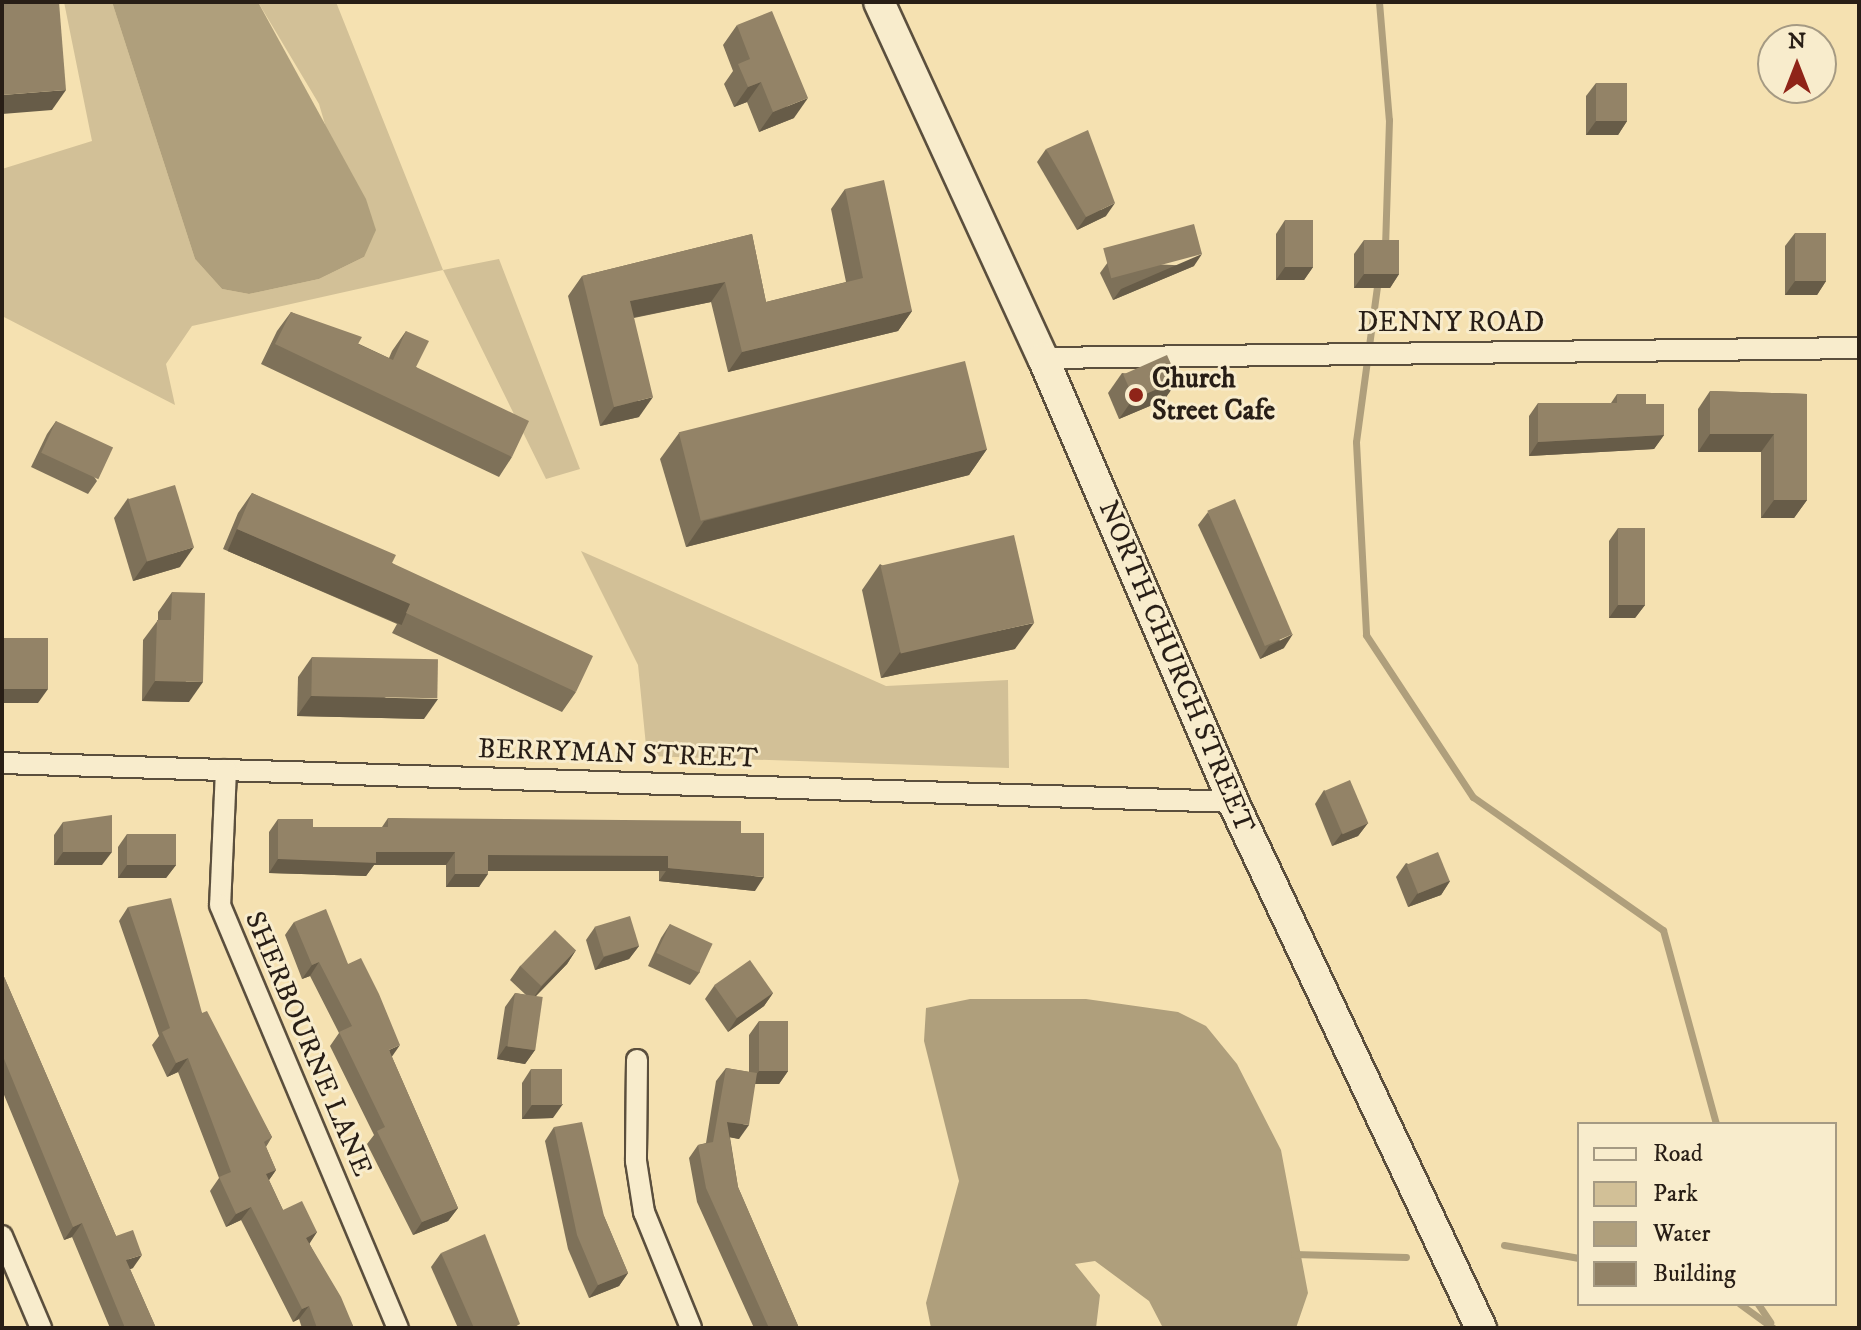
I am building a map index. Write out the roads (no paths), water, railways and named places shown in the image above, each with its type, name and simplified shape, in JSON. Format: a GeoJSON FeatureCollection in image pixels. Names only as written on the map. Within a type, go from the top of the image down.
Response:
{"type":"FeatureCollection","features":[{"type":"Feature","properties":{"kind":"main road","name":"NORTH CHURCH STREET"},"geometry":{"type":"LineString","coordinates":[[879,2],[1043,358],[1233,802],[1481,1328]]}},
{"type":"Feature","properties":{"kind":"street","name":"DENNY ROAD"},"geometry":{"type":"LineString","coordinates":[[1043,358],[1859,348]]}},
{"type":"Feature","properties":{"kind":"street","name":"BERRYMAN STREET"},"geometry":{"type":"LineString","coordinates":[[2,763],[1233,802]]}},
{"type":"Feature","properties":{"kind":"street","name":"SHERBOURNE LANE"},"geometry":{"type":"LineString","coordinates":[[226,770],[220,905],[398,1328]]}},
{"type":"Feature","properties":{"kind":"street"},"geometry":{"type":"LineString","coordinates":[[637,1060],[636,1161],[644,1212],[685,1326]]}},
{"type":"Feature","properties":{"kind":"street"},"geometry":{"type":"LineString","coordinates":[[2,1236],[41,1328]]}},
{"type":"Feature","properties":{"kind":"water"},"geometry":{"type":"Polygon","coordinates":[[[112,2],[258,2],[366,199],[376,230],[364,257],[319,279],[249,294],[222,289],[195,259],[112,2]]]}},
{"type":"Feature","properties":{"kind":"water"},"geometry":{"type":"Polygon","coordinates":[[[970,999],[1086,999],[1178,1012],[1206,1026],[1237,1064],[1281,1150],[1308,1293],[1296,1328],[1163,1328],[1149,1301],[1095,1261],[1075,1264],[1100,1295],[1096,1328],[931,1328],[926,1303],[959,1181],[924,1041],[926,1008],[970,999]]]}},
{"type":"Feature","properties":{"kind":"waterway"},"geometry":{"type":"LineString","coordinates":[[1379,2],[1389,120],[1385,247]]}},
{"type":"Feature","properties":{"kind":"waterway"},"geometry":{"type":"LineString","coordinates":[[1378,279],[1356,442],[1366,635],[1473,797],[1663,930],[1715,1122]]}},
{"type":"Feature","properties":{"kind":"waterway"},"geometry":{"type":"LineString","coordinates":[[1504,1245],[1577,1258]]}},
{"type":"Feature","properties":{"kind":"waterway"},"geometry":{"type":"LineString","coordinates":[[1294,1254],[1406,1257]]}},
{"type":"Feature","properties":{"kind":"waterway"},"geometry":{"type":"LineString","coordinates":[[1743,1306],[1773,1328]]}},
{"type":"Feature","properties":{"kind":"waterway"},"geometry":{"type":"LineString","coordinates":[[1759,1306],[1770,1322]]}},
{"type":"Feature","properties":{"kind":"place","name":"Church Street Cafe"},"geometry":{"type":"Point","coordinates":[1136,395]}}]}
